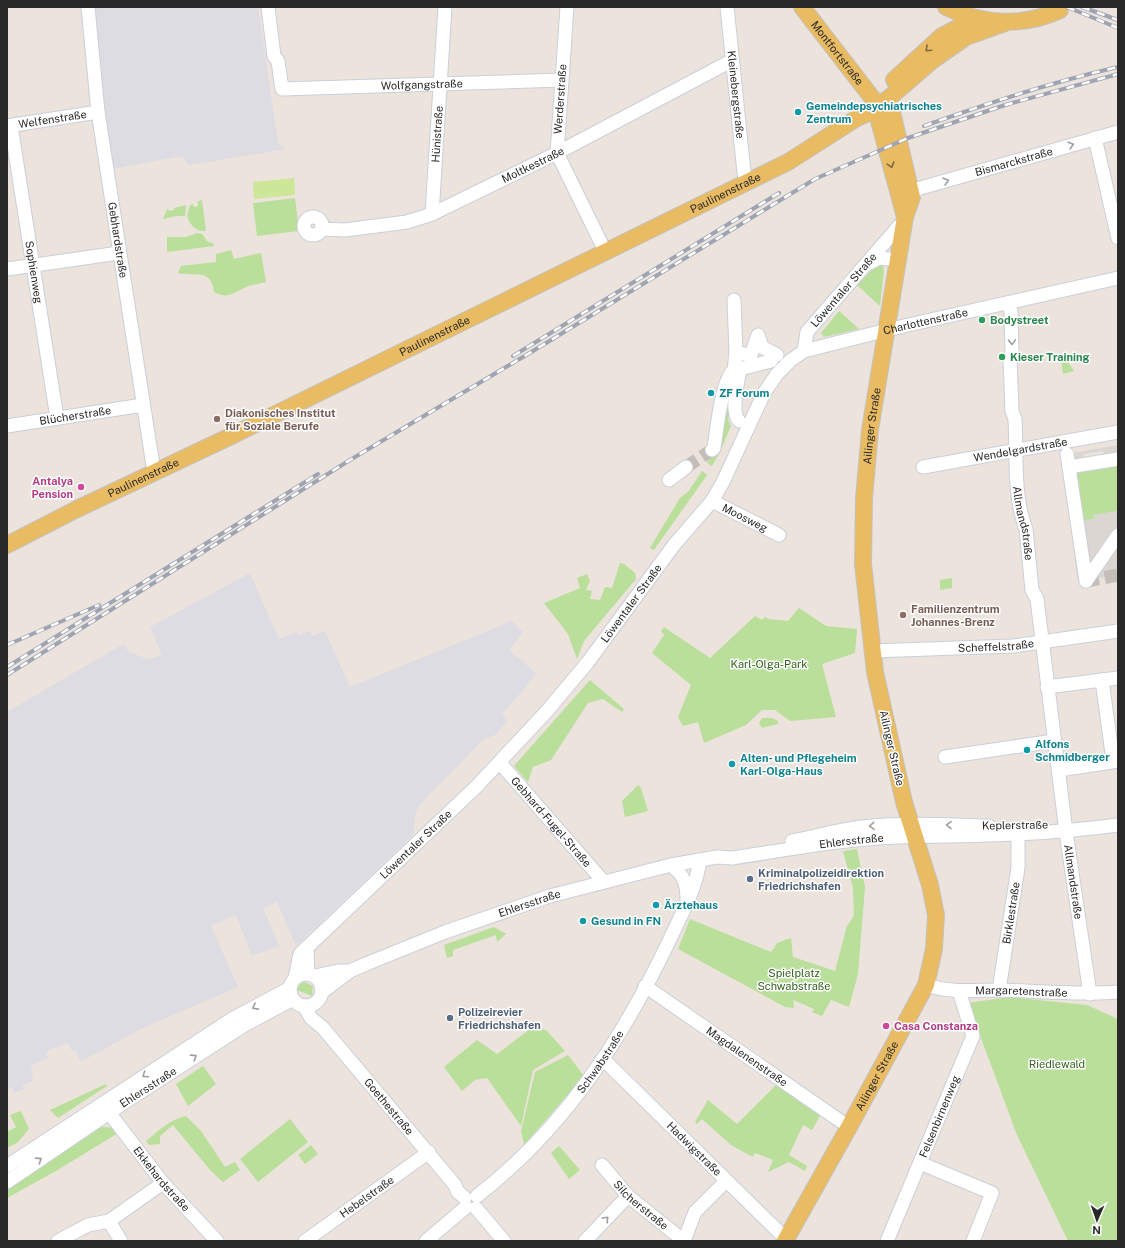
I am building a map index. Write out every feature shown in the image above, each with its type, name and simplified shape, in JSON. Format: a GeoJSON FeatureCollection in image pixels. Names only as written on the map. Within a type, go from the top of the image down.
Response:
{"type":"FeatureCollection","features":[{"type":"Feature","properties":{"kind":"main road","name":"Montfortstraße"},"geometry":{"type":"LineString","coordinates":[[802,7],[878,103]]}},
{"type":"Feature","properties":{"kind":"main road"},"geometry":{"type":"LineString","coordinates":[[950,9],[1005,23],[1030,21],[1060,10]]}},
{"type":"Feature","properties":{"kind":"main road"},"geometry":{"type":"LineString","coordinates":[[946,50],[959,32],[959,27],[950,9]]}},
{"type":"Feature","properties":{"kind":"main road","name":"Paulinenstraße"},"geometry":{"type":"LineString","coordinates":[[878,103],[942,36],[959,27],[982,23],[1005,23]]}},
{"type":"Feature","properties":{"kind":"main road","name":"Paulinenstraße"},"geometry":{"type":"LineString","coordinates":[[7,545],[788,162],[857,118],[946,50],[966,37],[1005,23]]}},
{"type":"Feature","properties":{"kind":"main road"},"geometry":{"type":"LineString","coordinates":[[878,103],[892,112],[912,197]]}},
{"type":"Feature","properties":{"kind":"main road","name":"Ailinger Straße"},"geometry":{"type":"LineString","coordinates":[[878,103],[904,221]]}},
{"type":"Feature","properties":{"kind":"main road","name":"Ailinger Straße"},"geometry":{"type":"LineString","coordinates":[[786,1240],[849,1128],[926,984],[934,949],[936,915],[930,885],[913,831],[885,720],[872,650],[863,564],[864,498],[870,430],[904,221],[912,197]]}},
{"type":"Feature","properties":{"kind":"street","name":"Gebhardstraße"},"geometry":{"type":"LineString","coordinates":[[88,7],[98,112],[154,472]]}},
{"type":"Feature","properties":{"kind":"street","name":"Wolfgangstraße"},"geometry":{"type":"LineString","coordinates":[[268,7],[274,56],[278,61],[282,89],[562,80]]}},
{"type":"Feature","properties":{"kind":"street","name":"Hünistraße"},"geometry":{"type":"LineString","coordinates":[[432,214],[445,7]]}},
{"type":"Feature","properties":{"kind":"street","name":"Werderstraße"},"geometry":{"type":"LineString","coordinates":[[557,153],[567,7]]}},
{"type":"Feature","properties":{"kind":"street","name":"Kleinebergstraße"},"geometry":{"type":"LineString","coordinates":[[727,7],[731,61],[745,182]]}},
{"type":"Feature","properties":{"kind":"street","name":"Moltkestraße"},"geometry":{"type":"LineString","coordinates":[[321,229],[345,230],[407,222],[432,214],[557,153],[731,61]]}},
{"type":"Feature","properties":{"kind":"street","name":"Welfenstraße"},"geometry":{"type":"LineString","coordinates":[[9,126],[98,112]]}},
{"type":"Feature","properties":{"kind":"street","name":"Sophienweg"},"geometry":{"type":"LineString","coordinates":[[9,126],[57,418]]}},
{"type":"Feature","properties":{"kind":"street","name":"Bismarckstraße"},"geometry":{"type":"LineString","coordinates":[[912,197],[917,189],[1118,132]]}},
{"type":"Feature","properties":{"kind":"street"},"geometry":{"type":"LineString","coordinates":[[1091,139],[1118,238]]}},
{"type":"Feature","properties":{"kind":"street"},"geometry":{"type":"LineString","coordinates":[[557,153],[606,251]]}},
{"type":"Feature","properties":{"kind":"street","name":"Löwentaler Straße"},"geometry":{"type":"LineString","coordinates":[[296,993],[300,954],[500,763],[547,711],[588,662],[674,545],[712,500],[723,482],[764,393],[777,374],[791,360],[804,351],[807,332],[904,221]]}},
{"type":"Feature","properties":{"kind":"street"},"geometry":{"type":"LineString","coordinates":[[7,269],[119,252]]}},
{"type":"Feature","properties":{"kind":"street"},"geometry":{"type":"LineString","coordinates":[[863,267],[879,258],[898,260]]}},
{"type":"Feature","properties":{"kind":"street","name":"Charlottenstraße"},"geometry":{"type":"LineString","coordinates":[[804,351],[1118,278]]}},
{"type":"Feature","properties":{"kind":"street"},"geometry":{"type":"LineString","coordinates":[[712,450],[714,448],[722,388],[729,374],[734,370],[736,353],[734,300]]}},
{"type":"Feature","properties":{"kind":"street","name":"Allmandstraße"},"geometry":{"type":"LineString","coordinates":[[1009,303],[1012,352],[1010,358],[1012,411],[1015,419],[1017,476],[1022,520],[1026,529],[1032,590],[1037,599],[1054,741],[1090,994]]}},
{"type":"Feature","properties":{"kind":"street"},"geometry":{"type":"LineString","coordinates":[[736,353],[751,355],[758,335],[762,346],[774,358],[740,369],[735,404],[737,418],[739,421]]}},
{"type":"Feature","properties":{"kind":"street","name":"Blücherstraße"},"geometry":{"type":"LineString","coordinates":[[7,426],[143,405]]}},
{"type":"Feature","properties":{"kind":"street","name":"Wendelgardstraße"},"geometry":{"type":"LineString","coordinates":[[923,467],[1118,432]]}},
{"type":"Feature","properties":{"kind":"street"},"geometry":{"type":"LineString","coordinates":[[1118,459],[1068,460],[1086,581],[1118,535]]}},
{"type":"Feature","properties":{"kind":"street"},"geometry":{"type":"LineString","coordinates":[[669,480],[686,467]]}},
{"type":"Feature","properties":{"kind":"street","name":"Moosweg"},"geometry":{"type":"LineString","coordinates":[[712,500],[779,534]]}},
{"type":"Feature","properties":{"kind":"street","name":"Scheffelstraße"},"geometry":{"type":"LineString","coordinates":[[872,650],[1013,646],[1118,631]]}},
{"type":"Feature","properties":{"kind":"street"},"geometry":{"type":"LineString","coordinates":[[1047,687],[1118,678]]}},
{"type":"Feature","properties":{"kind":"street"},"geometry":{"type":"LineString","coordinates":[[1059,770],[1115,761],[1102,680]]}},
{"type":"Feature","properties":{"kind":"street"},"geometry":{"type":"LineString","coordinates":[[945,758],[1054,741]]}},
{"type":"Feature","properties":{"kind":"street","name":"Gebhard-Fugel-Straße"},"geometry":{"type":"LineString","coordinates":[[500,763],[603,881]]}},
{"type":"Feature","properties":{"kind":"street","name":"Keplerstraße"},"geometry":{"type":"LineString","coordinates":[[913,831],[1018,835],[1066,828],[1118,816]]}},
{"type":"Feature","properties":{"kind":"street","name":"Keplerstraße"},"geometry":{"type":"LineString","coordinates":[[913,831],[1016,826],[1066,828],[1118,825]]}},
{"type":"Feature","properties":{"kind":"street","name":"Ehlersstraße"},"geometry":{"type":"LineString","coordinates":[[296,993],[312,1004],[350,971],[497,913],[603,881],[671,865],[717,857],[730,850],[807,839],[835,831],[913,831]]}},
{"type":"Feature","properties":{"kind":"street","name":"Birklestraße"},"geometry":{"type":"LineString","coordinates":[[999,990],[1018,868],[1018,835]]}},
{"type":"Feature","properties":{"kind":"street","name":"Schwabstraße"},"geometry":{"type":"LineString","coordinates":[[426,1241],[522,1158],[544,1137],[584,1088],[645,986],[687,900],[694,890],[700,860]]}},
{"type":"Feature","properties":{"kind":"street"},"geometry":{"type":"LineString","coordinates":[[671,865],[678,870],[687,884],[687,900]]}},
{"type":"Feature","properties":{"kind":"street"},"geometry":{"type":"LineString","coordinates":[[307,948],[311,975],[320,983],[323,1028]]}},
{"type":"Feature","properties":{"kind":"street","name":"Ehlersstraße"},"geometry":{"type":"LineString","coordinates":[[7,1182],[243,1026],[296,993],[311,975],[338,971],[350,971]]}},
{"type":"Feature","properties":{"kind":"street","name":"Margaretenstraße"},"geometry":{"type":"LineString","coordinates":[[926,984],[959,991],[999,990],[1090,994],[1118,992]]}},
{"type":"Feature","properties":{"kind":"street","name":"Magdalenenstraße"},"geometry":{"type":"LineString","coordinates":[[645,986],[849,1128]]}},
{"type":"Feature","properties":{"kind":"street","name":"Felsenbirnenweg"},"geometry":{"type":"LineString","coordinates":[[887,1241],[972,1036],[959,991]]}},
{"type":"Feature","properties":{"kind":"street","name":"Ehlersstraße"},"geometry":{"type":"LineString","coordinates":[[7,1166],[232,1019],[296,993]]}},
{"type":"Feature","properties":{"kind":"street","name":"Goethestraße"},"geometry":{"type":"LineString","coordinates":[[296,993],[311,1018],[323,1028],[429,1152],[455,1185],[462,1188],[504,1241]]}},
{"type":"Feature","properties":{"kind":"street","name":"Hadwigstraße"},"geometry":{"type":"LineString","coordinates":[[602,1059],[786,1240]]}},
{"type":"Feature","properties":{"kind":"street","name":"Ekkehardstraße"},"geometry":{"type":"LineString","coordinates":[[110,1114],[163,1183],[217,1241]]}},
{"type":"Feature","properties":{"kind":"street","name":"Hebelstraße"},"geometry":{"type":"LineString","coordinates":[[305,1241],[429,1152]]}},
{"type":"Feature","properties":{"kind":"street"},"geometry":{"type":"LineString","coordinates":[[920,1163],[992,1193],[973,1241]]}},
{"type":"Feature","properties":{"kind":"street","name":"Silcherstraße"},"geometry":{"type":"LineString","coordinates":[[602,1165],[628,1196],[684,1241]]}},
{"type":"Feature","properties":{"kind":"street"},"geometry":{"type":"LineString","coordinates":[[684,1241],[695,1212],[726,1181]]}},
{"type":"Feature","properties":{"kind":"street"},"geometry":{"type":"LineString","coordinates":[[58,1241],[88,1225],[109,1221],[163,1183]]}},
{"type":"Feature","properties":{"kind":"street"},"geometry":{"type":"LineString","coordinates":[[585,1241],[628,1196]]}},
{"type":"Feature","properties":{"kind":"street"},"geometry":{"type":"LineString","coordinates":[[109,1221],[121,1241]]}},
{"type":"Feature","properties":{"kind":"shaded area"},"geometry":{"type":"Polygon","coordinates":[[[94,7],[258,7],[278,143],[286,149],[189,165],[182,156],[113,169],[104,113],[94,7]]]}},
{"type":"Feature","properties":{"kind":"shaded area"},"geometry":{"type":"Polygon","coordinates":[[[1118,445],[1118,463],[1075,470],[1083,520],[1094,519],[1093,515],[1118,511],[1118,575],[1078,582],[1061,455],[1118,445]],[[1103,451],[1083,454],[1084,460],[1104,456],[1103,451]]]}},
{"type":"Feature","properties":{"kind":"shaded area"},"geometry":{"type":"Polygon","coordinates":[[[250,573],[279,639],[297,632],[299,635],[310,631],[312,636],[325,631],[350,687],[512,621],[523,632],[509,650],[537,674],[502,714],[508,720],[495,735],[484,739],[423,801],[416,811],[413,835],[296,946],[277,902],[263,908],[279,946],[252,956],[236,915],[211,926],[238,987],[141,1029],[80,1062],[76,1050],[72,1051],[68,1043],[49,1050],[46,1053],[48,1058],[31,1065],[33,1081],[22,1085],[24,1089],[14,1093],[12,1087],[7,1090],[7,712],[123,644],[129,652],[148,659],[162,655],[150,627],[250,573]]]}},
{"type":"Feature","properties":{"kind":"green space"},"geometry":{"type":"Polygon","coordinates":[[[294,178],[295,195],[254,199],[253,182],[294,178]]]}},
{"type":"Feature","properties":{"kind":"green space"},"geometry":{"type":"Polygon","coordinates":[[[295,198],[299,231],[257,236],[253,203],[295,198]]]}},
{"type":"Feature","properties":{"kind":"green space"},"geometry":{"type":"Polygon","coordinates":[[[202,200],[206,231],[196,229],[187,216],[190,205],[193,204],[194,207],[198,206],[198,202],[194,203],[202,200]]]}},
{"type":"Feature","properties":{"kind":"green space"},"geometry":{"type":"Polygon","coordinates":[[[186,205],[185,216],[176,216],[163,219],[167,209],[170,211],[174,210],[174,208],[186,205]]]}},
{"type":"Feature","properties":{"kind":"green space"},"geometry":{"type":"Polygon","coordinates":[[[197,233],[202,234],[208,242],[213,243],[214,246],[167,252],[167,237],[186,237],[197,233]]]}},
{"type":"Feature","properties":{"kind":"green space"},"geometry":{"type":"Polygon","coordinates":[[[231,250],[234,259],[261,253],[266,282],[246,287],[233,294],[222,295],[214,292],[212,284],[206,276],[178,273],[181,266],[216,262],[216,254],[231,250]]]}},
{"type":"Feature","properties":{"kind":"green space"},"geometry":{"type":"Polygon","coordinates":[[[877,265],[883,266],[884,271],[880,306],[857,285],[877,265]]]}},
{"type":"Feature","properties":{"kind":"green space"},"geometry":{"type":"Polygon","coordinates":[[[839,311],[859,329],[824,337],[821,333],[839,311]]]}},
{"type":"Feature","properties":{"kind":"green space"},"geometry":{"type":"Polygon","coordinates":[[[1061,360],[1067,360],[1074,371],[1063,374],[1061,360]]]}},
{"type":"Feature","properties":{"kind":"green space"},"geometry":{"type":"Polygon","coordinates":[[[727,397],[731,400],[728,420],[731,426],[712,466],[707,463],[714,453],[727,397]]]}},
{"type":"Feature","properties":{"kind":"green space"},"geometry":{"type":"Polygon","coordinates":[[[1118,463],[1118,511],[1094,515],[1094,519],[1083,521],[1075,470],[1118,463]]]}},
{"type":"Feature","properties":{"kind":"green space"},"geometry":{"type":"Polygon","coordinates":[[[702,471],[707,475],[654,550],[650,548],[680,498],[688,492],[702,471]]]}},
{"type":"Feature","properties":{"kind":"green space"},"geometry":{"type":"Polygon","coordinates":[[[620,563],[624,564],[635,573],[636,579],[584,641],[577,659],[568,634],[544,603],[580,588],[577,578],[587,574],[590,581],[586,590],[592,591],[590,599],[600,600],[605,587],[612,588],[620,563]]]}},
{"type":"Feature","properties":{"kind":"green space"},"geometry":{"type":"Polygon","coordinates":[[[952,578],[952,588],[940,590],[940,580],[952,578]]]}},
{"type":"Feature","properties":{"kind":"green space","name":"Karl-Olga-Park"},"geometry":{"type":"Polygon","coordinates":[[[799,608],[826,626],[857,629],[855,653],[822,664],[836,717],[790,721],[775,710],[762,710],[746,725],[704,743],[698,722],[683,726],[678,717],[691,685],[652,653],[664,635],[661,631],[664,627],[710,658],[755,616],[762,620],[765,617],[769,619],[788,621],[799,608]]]}},
{"type":"Feature","properties":{"kind":"green space"},"geometry":{"type":"Polygon","coordinates":[[[590,680],[624,709],[622,712],[603,699],[588,703],[551,760],[533,767],[528,782],[514,766],[590,680]]]}},
{"type":"Feature","properties":{"kind":"green space"},"geometry":{"type":"Polygon","coordinates":[[[762,718],[772,718],[778,721],[778,724],[762,728],[759,723],[762,718]]]}},
{"type":"Feature","properties":{"kind":"green space"},"geometry":{"type":"Polygon","coordinates":[[[638,785],[641,788],[648,811],[625,817],[622,801],[638,785]]]}},
{"type":"Feature","properties":{"kind":"green space","name":"Spielplatz Schwabstraße"},"geometry":{"type":"Polygon","coordinates":[[[857,849],[865,887],[858,974],[849,1007],[831,1000],[822,1016],[812,1012],[814,1009],[793,1000],[794,1008],[785,1007],[678,949],[690,919],[771,952],[777,943],[791,938],[793,957],[835,971],[847,926],[854,916],[853,888],[843,851],[857,849]]]}},
{"type":"Feature","properties":{"kind":"green space"},"geometry":{"type":"Polygon","coordinates":[[[494,927],[506,934],[497,942],[496,935],[453,950],[453,956],[447,958],[444,945],[494,927]]]}},
{"type":"Feature","properties":{"kind":"green space"},"geometry":{"type":"Polygon","coordinates":[[[304,982],[313,986],[312,996],[297,990],[299,985],[304,982]]]}},
{"type":"Feature","properties":{"kind":"green space","name":"Riedlewald"},"geometry":{"type":"Polygon","coordinates":[[[1009,997],[1087,1005],[1118,1019],[1118,1241],[1068,1241],[1017,1135],[968,1003],[1009,997]]]}},
{"type":"Feature","properties":{"kind":"green space"},"geometry":{"type":"Polygon","coordinates":[[[534,1026],[547,1031],[565,1051],[533,1070],[521,1126],[487,1078],[475,1080],[462,1091],[444,1067],[477,1040],[497,1054],[534,1026]]]}},
{"type":"Feature","properties":{"kind":"green space"},"geometry":{"type":"Polygon","coordinates":[[[568,1055],[584,1076],[524,1145],[521,1131],[535,1072],[568,1055]]]}},
{"type":"Feature","properties":{"kind":"green space"},"geometry":{"type":"Polygon","coordinates":[[[203,1066],[216,1084],[188,1106],[176,1084],[203,1066]]]}},
{"type":"Feature","properties":{"kind":"green space"},"geometry":{"type":"Polygon","coordinates":[[[106,1084],[107,1086],[58,1118],[50,1110],[106,1084]]]}},
{"type":"Feature","properties":{"kind":"green space"},"geometry":{"type":"Polygon","coordinates":[[[777,1084],[820,1116],[812,1130],[803,1125],[789,1155],[807,1166],[805,1171],[789,1162],[768,1172],[773,1160],[755,1153],[753,1157],[731,1145],[702,1119],[697,1124],[695,1122],[708,1100],[737,1124],[777,1084]]]}},
{"type":"Feature","properties":{"kind":"green space"},"geometry":{"type":"Polygon","coordinates":[[[21,1111],[29,1129],[18,1142],[7,1148],[7,1132],[16,1127],[10,1115],[21,1111]]]}},
{"type":"Feature","properties":{"kind":"green space"},"geometry":{"type":"Polygon","coordinates":[[[186,1116],[201,1131],[225,1167],[235,1162],[240,1170],[223,1182],[210,1170],[173,1125],[160,1136],[160,1144],[149,1145],[146,1141],[160,1129],[186,1116]]]}},
{"type":"Feature","properties":{"kind":"green space"},"geometry":{"type":"Polygon","coordinates":[[[290,1119],[308,1142],[258,1182],[240,1159],[290,1119]]]}},
{"type":"Feature","properties":{"kind":"green space"},"geometry":{"type":"Polygon","coordinates":[[[103,1127],[113,1128],[118,1133],[56,1171],[7,1198],[7,1189],[96,1129],[103,1127]]]}},
{"type":"Feature","properties":{"kind":"green space"},"geometry":{"type":"Polygon","coordinates":[[[311,1145],[318,1154],[305,1164],[298,1155],[311,1145]]]}},
{"type":"Feature","properties":{"kind":"green space"},"geometry":{"type":"Polygon","coordinates":[[[559,1146],[580,1170],[569,1179],[551,1153],[559,1146]]]}},
{"type":"Feature","properties":{"kind":"tunnel"},"geometry":{"type":"LineString","coordinates":[[686,467],[712,450]]}},
{"type":"Feature","properties":{"kind":"tunnel"},"geometry":{"type":"LineString","coordinates":[[1086,581],[1118,575]]}},
{"type":"Feature","properties":{"kind":"railway"},"geometry":{"type":"LineString","coordinates":[[1067,7],[1118,28]]}},
{"type":"Feature","properties":{"kind":"railway"},"geometry":{"type":"LineString","coordinates":[[1082,7],[1118,20]]}},
{"type":"Feature","properties":{"kind":"railway"},"geometry":{"type":"LineString","coordinates":[[924,126],[972,109],[1069,79],[1118,67]]}},
{"type":"Feature","properties":{"kind":"railway"},"geometry":{"type":"LineString","coordinates":[[7,675],[350,460],[533,351],[815,179],[908,138],[1005,105],[1118,74]]}},
{"type":"Feature","properties":{"kind":"railway"},"geometry":{"type":"LineString","coordinates":[[513,356],[779,193]]}},
{"type":"Feature","properties":{"kind":"railway"},"geometry":{"type":"LineString","coordinates":[[7,667],[318,474]]}},
{"type":"Feature","properties":{"kind":"railway"},"geometry":{"type":"LineString","coordinates":[[7,645],[99,605]]}},
{"type":"Feature","properties":{"kind":"place","name":"Gemeindepsychiatrisches Zentrum"},"geometry":{"type":"Point","coordinates":[798,112]}},
{"type":"Feature","properties":{"kind":"place","name":"Bodystreet"},"geometry":{"type":"Point","coordinates":[982,320]}},
{"type":"Feature","properties":{"kind":"place","name":"Kieser Training"},"geometry":{"type":"Point","coordinates":[1002,357]}},
{"type":"Feature","properties":{"kind":"place","name":"ZF Forum"},"geometry":{"type":"Point","coordinates":[711,393]}},
{"type":"Feature","properties":{"kind":"place","name":"Diakonisches Institut für Soziale Berufe"},"geometry":{"type":"Point","coordinates":[217,419]}},
{"type":"Feature","properties":{"kind":"place","name":"Antalya Pension"},"geometry":{"type":"Point","coordinates":[81,487]}},
{"type":"Feature","properties":{"kind":"place","name":"Familienzentrum Johannes-Brenz"},"geometry":{"type":"Point","coordinates":[903,615]}},
{"type":"Feature","properties":{"kind":"place","name":"Alfons Schmidberger"},"geometry":{"type":"Point","coordinates":[1027,750]}},
{"type":"Feature","properties":{"kind":"place","name":"Alten- und Pflegeheim Karl-Olga-Haus"},"geometry":{"type":"Point","coordinates":[732,764]}},
{"type":"Feature","properties":{"kind":"place","name":"Kriminalpolizeidirektion Friedrichshafen"},"geometry":{"type":"Point","coordinates":[750,879]}},
{"type":"Feature","properties":{"kind":"place","name":"Ärztehaus"},"geometry":{"type":"Point","coordinates":[656,905]}},
{"type":"Feature","properties":{"kind":"place","name":"Gesund in FN"},"geometry":{"type":"Point","coordinates":[583,921]}},
{"type":"Feature","properties":{"kind":"place","name":"Polizeirevier Friedrichshafen"},"geometry":{"type":"Point","coordinates":[450,1018]}},
{"type":"Feature","properties":{"kind":"place","name":"Casa Constanza"},"geometry":{"type":"Point","coordinates":[886,1026]}}]}
